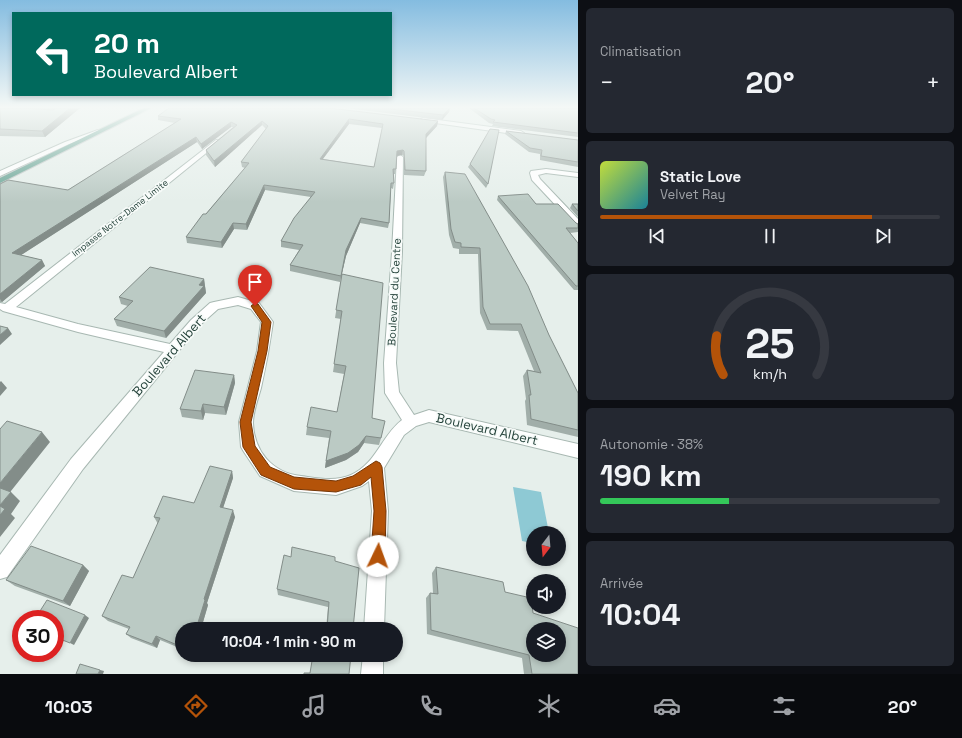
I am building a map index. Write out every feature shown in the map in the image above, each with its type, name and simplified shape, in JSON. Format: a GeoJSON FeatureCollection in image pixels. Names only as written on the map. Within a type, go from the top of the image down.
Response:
{"type":"FeatureCollection","features":[{"type":"Feature","properties":{"kind":"main road"},"geometry":{"type":"LineString","coordinates":[[0,181],[83,139]]}},
{"type":"Feature","properties":{"kind":"street"},"geometry":{"type":"LineString","coordinates":[[0,174],[75,139]]}},
{"type":"Feature","properties":{"kind":"street","name":"Impasse Notre-Dame Limite"},"geometry":{"type":"LineString","coordinates":[[3,307],[220,139]]}},
{"type":"Feature","properties":{"kind":"street","name":"Boulevard du Centre"},"geometry":{"type":"LineString","coordinates":[[400,157],[397,252],[390,363],[392,393],[411,422]]}},
{"type":"Feature","properties":{"kind":"street"},"geometry":{"type":"LineString","coordinates":[[578,175],[546,171],[534,173],[536,180],[578,224]]}},
{"type":"Feature","properties":{"kind":"street","name":"Boulevard Albert"},"geometry":{"type":"LineString","coordinates":[[0,570],[77,464],[195,323],[214,306],[238,301],[255,306],[267,322],[263,351],[246,422],[249,447],[266,471],[294,483],[336,486],[356,481],[376,467],[399,431],[411,422],[429,416],[578,451]]}},
{"type":"Feature","properties":{"kind":"street"},"geometry":{"type":"LineString","coordinates":[[3,307],[78,328],[172,349]]}},
{"type":"Feature","properties":{"kind":"street"},"geometry":{"type":"LineString","coordinates":[[374,622],[380,511],[376,467]]}},
{"type":"Feature","properties":{"kind":"street"},"geometry":{"type":"LineString","coordinates":[[372,674],[373,662]]}},
{"type":"Feature","properties":{"kind":"water"},"geometry":{"type":"Polygon","coordinates":[[[513,487],[541,492],[548,526],[526,526],[526,542],[522,541],[513,487]]]}},
{"type":"Feature","properties":{"kind":"building"},"geometry":{"type":"Polygon","coordinates":[[[148,139],[192,139],[12,253],[42,260],[0,294],[0,184],[8,180],[68,190],[148,139]]]}},
{"type":"Feature","properties":{"kind":"building"},"geometry":{"type":"Polygon","coordinates":[[[198,139],[207,139],[201,144],[198,139]]]}},
{"type":"Feature","properties":{"kind":"building"},"geometry":{"type":"Polygon","coordinates":[[[219,139],[240,139],[214,161],[206,150],[219,139]]]}},
{"type":"Feature","properties":{"kind":"building"},"geometry":{"type":"Polygon","coordinates":[[[258,139],[334,139],[320,159],[374,167],[380,139],[426,139],[426,171],[405,170],[404,151],[397,151],[396,169],[393,169],[394,183],[391,183],[389,223],[361,218],[346,250],[341,276],[290,265],[303,245],[281,241],[294,218],[315,192],[264,185],[246,224],[233,223],[221,242],[186,237],[203,214],[206,214],[249,163],[241,162],[258,139]]]}},
{"type":"Feature","properties":{"kind":"building"},"geometry":{"type":"Polygon","coordinates":[[[484,139],[497,139],[488,184],[470,164],[484,139]]]}},
{"type":"Feature","properties":{"kind":"building"},"geometry":{"type":"Polygon","coordinates":[[[518,139],[578,140],[578,162],[541,156],[542,150],[530,148],[518,139]]]}},
{"type":"Feature","properties":{"kind":"building"},"geometry":{"type":"Polygon","coordinates":[[[445,172],[465,174],[528,286],[549,335],[578,393],[578,430],[531,419],[529,395],[531,395],[527,370],[541,373],[521,324],[490,324],[483,307],[480,248],[461,247],[461,243],[455,242],[451,229],[445,172]]]}},
{"type":"Feature","properties":{"kind":"building"},"geometry":{"type":"Polygon","coordinates":[[[528,194],[536,204],[558,204],[578,224],[578,228],[566,228],[578,243],[578,286],[576,286],[498,196],[528,194]]]}},
{"type":"Feature","properties":{"kind":"building"},"geometry":{"type":"Polygon","coordinates":[[[572,204],[578,204],[578,211],[572,204]]]}},
{"type":"Feature","properties":{"kind":"building"},"geometry":{"type":"Polygon","coordinates":[[[150,267],[204,279],[199,285],[204,286],[164,331],[114,319],[133,301],[119,297],[150,267]]]}},
{"type":"Feature","properties":{"kind":"building"},"geometry":{"type":"Polygon","coordinates":[[[342,274],[383,283],[372,418],[385,421],[381,438],[366,436],[359,445],[348,453],[326,461],[331,431],[307,427],[311,407],[337,412],[346,366],[334,364],[342,311],[336,310],[342,274]]]}},
{"type":"Feature","properties":{"kind":"building"},"geometry":{"type":"Polygon","coordinates":[[[0,326],[8,328],[0,335],[0,326]]]}},
{"type":"Feature","properties":{"kind":"building"},"geometry":{"type":"Polygon","coordinates":[[[195,370],[234,375],[224,407],[203,404],[201,411],[180,409],[195,370]]]}},
{"type":"Feature","properties":{"kind":"building"},"geometry":{"type":"Polygon","coordinates":[[[7,421],[42,432],[0,483],[0,429],[7,421]]]}},
{"type":"Feature","properties":{"kind":"building"},"geometry":{"type":"Polygon","coordinates":[[[210,466],[232,471],[220,507],[233,510],[204,599],[205,600],[198,622],[175,622],[175,644],[156,636],[152,644],[126,634],[130,627],[102,616],[122,575],[133,578],[160,518],[154,517],[163,496],[194,503],[210,466]]]}},
{"type":"Feature","properties":{"kind":"building"},"geometry":{"type":"Polygon","coordinates":[[[0,488],[11,492],[0,505],[0,488]]]}},
{"type":"Feature","properties":{"kind":"building"},"geometry":{"type":"Polygon","coordinates":[[[0,506],[5,509],[0,515],[0,506]]]}},
{"type":"Feature","properties":{"kind":"building"},"geometry":{"type":"Polygon","coordinates":[[[31,546],[83,565],[63,601],[6,580],[31,546]]]}},
{"type":"Feature","properties":{"kind":"building"},"geometry":{"type":"Polygon","coordinates":[[[292,547],[335,557],[335,561],[359,568],[354,622],[328,622],[329,602],[277,589],[284,555],[291,557],[292,547]]]}},
{"type":"Feature","properties":{"kind":"building"},"geometry":{"type":"Polygon","coordinates":[[[436,567],[503,582],[505,592],[526,597],[526,614],[536,614],[560,622],[526,622],[526,654],[431,630],[430,593],[438,594],[436,567]]]}},
{"type":"Feature","properties":{"kind":"building"},"geometry":{"type":"Polygon","coordinates":[[[47,600],[85,615],[70,643],[64,641],[64,610],[41,610],[47,600]]]}},
{"type":"Feature","properties":{"kind":"building"},"geometry":{"type":"Polygon","coordinates":[[[566,624],[578,628],[578,674],[532,674],[530,662],[566,662],[566,624]]]}},
{"type":"Feature","properties":{"kind":"building"},"geometry":{"type":"Polygon","coordinates":[[[312,662],[350,662],[349,674],[304,674],[310,673],[312,662]]]}},
{"type":"Feature","properties":{"kind":"building"},"geometry":{"type":"Polygon","coordinates":[[[80,664],[100,670],[98,674],[76,674],[80,664]]]}},
{"type":"Feature","properties":{"kind":"route"},"geometry":{"type":"LineString","coordinates":[[255,306],[267,322],[263,351],[246,422],[249,447],[266,471],[294,483],[336,486],[356,481],[376,467],[380,511],[378,556]]}}]}
